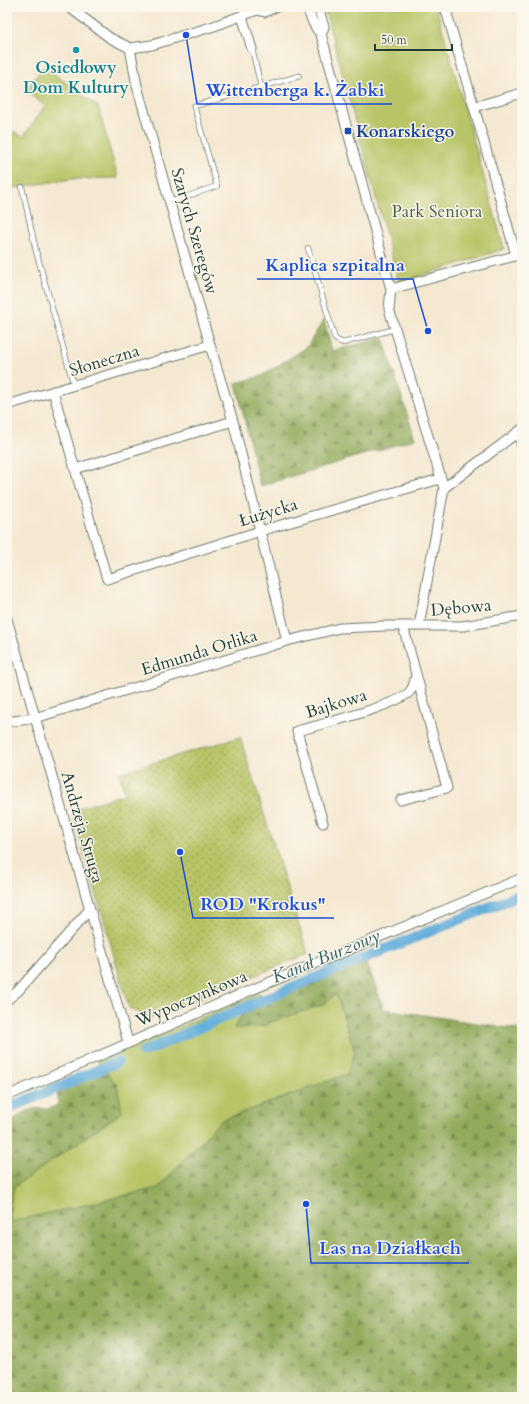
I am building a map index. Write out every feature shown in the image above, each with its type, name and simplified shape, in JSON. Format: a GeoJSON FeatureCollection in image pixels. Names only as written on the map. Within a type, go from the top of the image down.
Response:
{"type":"FeatureCollection","features":[{"type":"Feature","properties":{"kind":"street"},"geometry":{"type":"LineString","coordinates":[[69,7],[110,38],[130,48],[152,45],[214,26],[242,16],[258,8],[265,12],[276,7]]}},
{"type":"Feature","properties":{"kind":"street"},"geometry":{"type":"LineString","coordinates":[[306,7],[315,29],[322,34]]}},
{"type":"Feature","properties":{"kind":"street"},"geometry":{"type":"LineString","coordinates":[[318,7],[324,27],[322,34],[391,289],[389,309],[444,488],[419,626]]}},
{"type":"Feature","properties":{"kind":"street"},"geometry":{"type":"LineString","coordinates":[[391,289],[519,254],[445,7]]}},
{"type":"Feature","properties":{"kind":"street"},"geometry":{"type":"LineString","coordinates":[[242,16],[252,49]]}},
{"type":"Feature","properties":{"kind":"street","name":"Szarych Szeregów"},"geometry":{"type":"LineString","coordinates":[[130,48],[137,86],[171,202],[210,345],[234,421],[287,642]]}},
{"type":"Feature","properties":{"kind":"street"},"geometry":{"type":"LineString","coordinates":[[474,107],[522,93]]}},
{"type":"Feature","properties":{"kind":"street","name":"Słoneczna"},"geometry":{"type":"LineString","coordinates":[[7,405],[210,345]]}},
{"type":"Feature","properties":{"kind":"street"},"geometry":{"type":"LineString","coordinates":[[53,391],[75,469],[234,421]]}},
{"type":"Feature","properties":{"kind":"street"},"geometry":{"type":"LineString","coordinates":[[444,488],[520,431],[522,446]]}},
{"type":"Feature","properties":{"kind":"street","name":"Łużycka"},"geometry":{"type":"LineString","coordinates":[[75,469],[107,579],[260,531],[440,479]]}},
{"type":"Feature","properties":{"kind":"street","name":"Dębowa"},"geometry":{"type":"LineString","coordinates":[[403,626],[463,626],[522,616]]}},
{"type":"Feature","properties":{"kind":"street","name":"Andrzeja Struga"},"geometry":{"type":"LineString","coordinates":[[7,619],[128,1042]]}},
{"type":"Feature","properties":{"kind":"street"},"geometry":{"type":"LineString","coordinates":[[401,800],[447,788],[403,626]]}},
{"type":"Feature","properties":{"kind":"street","name":"Edmunda Orlika"},"geometry":{"type":"LineString","coordinates":[[7,722],[35,718],[287,642],[340,628],[403,626]]}},
{"type":"Feature","properties":{"kind":"street","name":"Bajkowa"},"geometry":{"type":"LineString","coordinates":[[323,823],[297,731],[398,700],[411,691],[416,675]]}},
{"type":"Feature","properties":{"kind":"street","name":"Wypoczynkowa"},"geometry":{"type":"LineString","coordinates":[[7,1096],[128,1042],[522,878]]}},
{"type":"Feature","properties":{"kind":"street"},"geometry":{"type":"LineString","coordinates":[[7,1000],[18,991],[90,909]]}},
{"type":"Feature","properties":{"kind":"lane"},"geometry":{"type":"LineString","coordinates":[[252,49],[261,88]]}},
{"type":"Feature","properties":{"kind":"lane"},"geometry":{"type":"LineString","coordinates":[[171,202],[218,186],[194,106],[299,76]]}},
{"type":"Feature","properties":{"kind":"lane"},"geometry":{"type":"LineString","coordinates":[[22,187],[36,251],[74,386]]}},
{"type":"Feature","properties":{"kind":"lane"},"geometry":{"type":"LineString","coordinates":[[308,248],[335,339],[343,343],[395,329]]}},
{"type":"Feature","properties":{"kind":"green space","name":"Park Seniora"},"geometry":{"type":"Polygon","coordinates":[[[324,7],[436,7],[504,249],[399,283],[324,7]]]}},
{"type":"Feature","properties":{"kind":"green space"},"geometry":{"type":"Polygon","coordinates":[[[44,66],[98,107],[118,178],[72,179],[7,189],[7,141],[14,131],[23,137],[45,106],[26,91],[44,66]]]}},
{"type":"Feature","properties":{"kind":"green space"},"geometry":{"type":"Polygon","coordinates":[[[324,319],[332,351],[383,338],[415,439],[260,486],[236,383],[262,376],[307,347],[324,319]]]}},
{"type":"Feature","properties":{"kind":"green space"},"geometry":{"type":"Polygon","coordinates":[[[240,737],[308,954],[151,1018],[129,1008],[72,810],[125,794],[119,773],[240,737]]]}},
{"type":"Feature","properties":{"kind":"green space"},"geometry":{"type":"Polygon","coordinates":[[[360,956],[368,966],[384,1009],[522,1030],[522,1397],[7,1397],[7,1126],[26,1112],[34,1109],[48,1109],[54,1107],[58,1104],[57,1092],[105,1071],[117,1085],[122,1112],[14,1187],[10,1206],[10,1222],[158,1188],[220,1121],[347,1074],[355,1052],[336,994],[322,1005],[262,1026],[234,1028],[242,1015],[257,1008],[268,997],[360,956]]]}},
{"type":"Feature","properties":{"kind":"green space"},"geometry":{"type":"Polygon","coordinates":[[[260,993],[257,1008],[242,1015],[234,1028],[265,1026],[271,1022],[300,1012],[336,994],[355,1053],[347,1074],[220,1121],[158,1188],[10,1222],[10,1206],[14,1187],[122,1112],[117,1085],[97,1061],[260,993]]]}},
{"type":"Feature","properties":{"kind":"waterway","name":"Kanał Burzowy"},"geometry":{"type":"LineString","coordinates":[[143,1052],[300,984],[522,894]]}},
{"type":"Feature","properties":{"kind":"waterway","name":"Kanał Burzowy"},"geometry":{"type":"LineString","coordinates":[[7,1109],[117,1062]]}},
{"type":"Feature","properties":{"kind":"place","name":"Wittenberga k. Żabki"},"geometry":{"type":"Point","coordinates":[186,35]}},
{"type":"Feature","properties":{"kind":"place","name":"Osiedlowy Dom Kultury"},"geometry":{"type":"Point","coordinates":[76,50]}},
{"type":"Feature","properties":{"kind":"place","name":"Konarskiego"},"geometry":{"type":"Point","coordinates":[348,131]}},
{"type":"Feature","properties":{"kind":"place","name":"Kaplica szpitalna"},"geometry":{"type":"Point","coordinates":[428,331]}},
{"type":"Feature","properties":{"kind":"place","name":"ROD \"Krokus\""},"geometry":{"type":"Point","coordinates":[180,852]}},
{"type":"Feature","properties":{"kind":"place","name":"Las na Działkach"},"geometry":{"type":"Point","coordinates":[306,1204]}}]}
